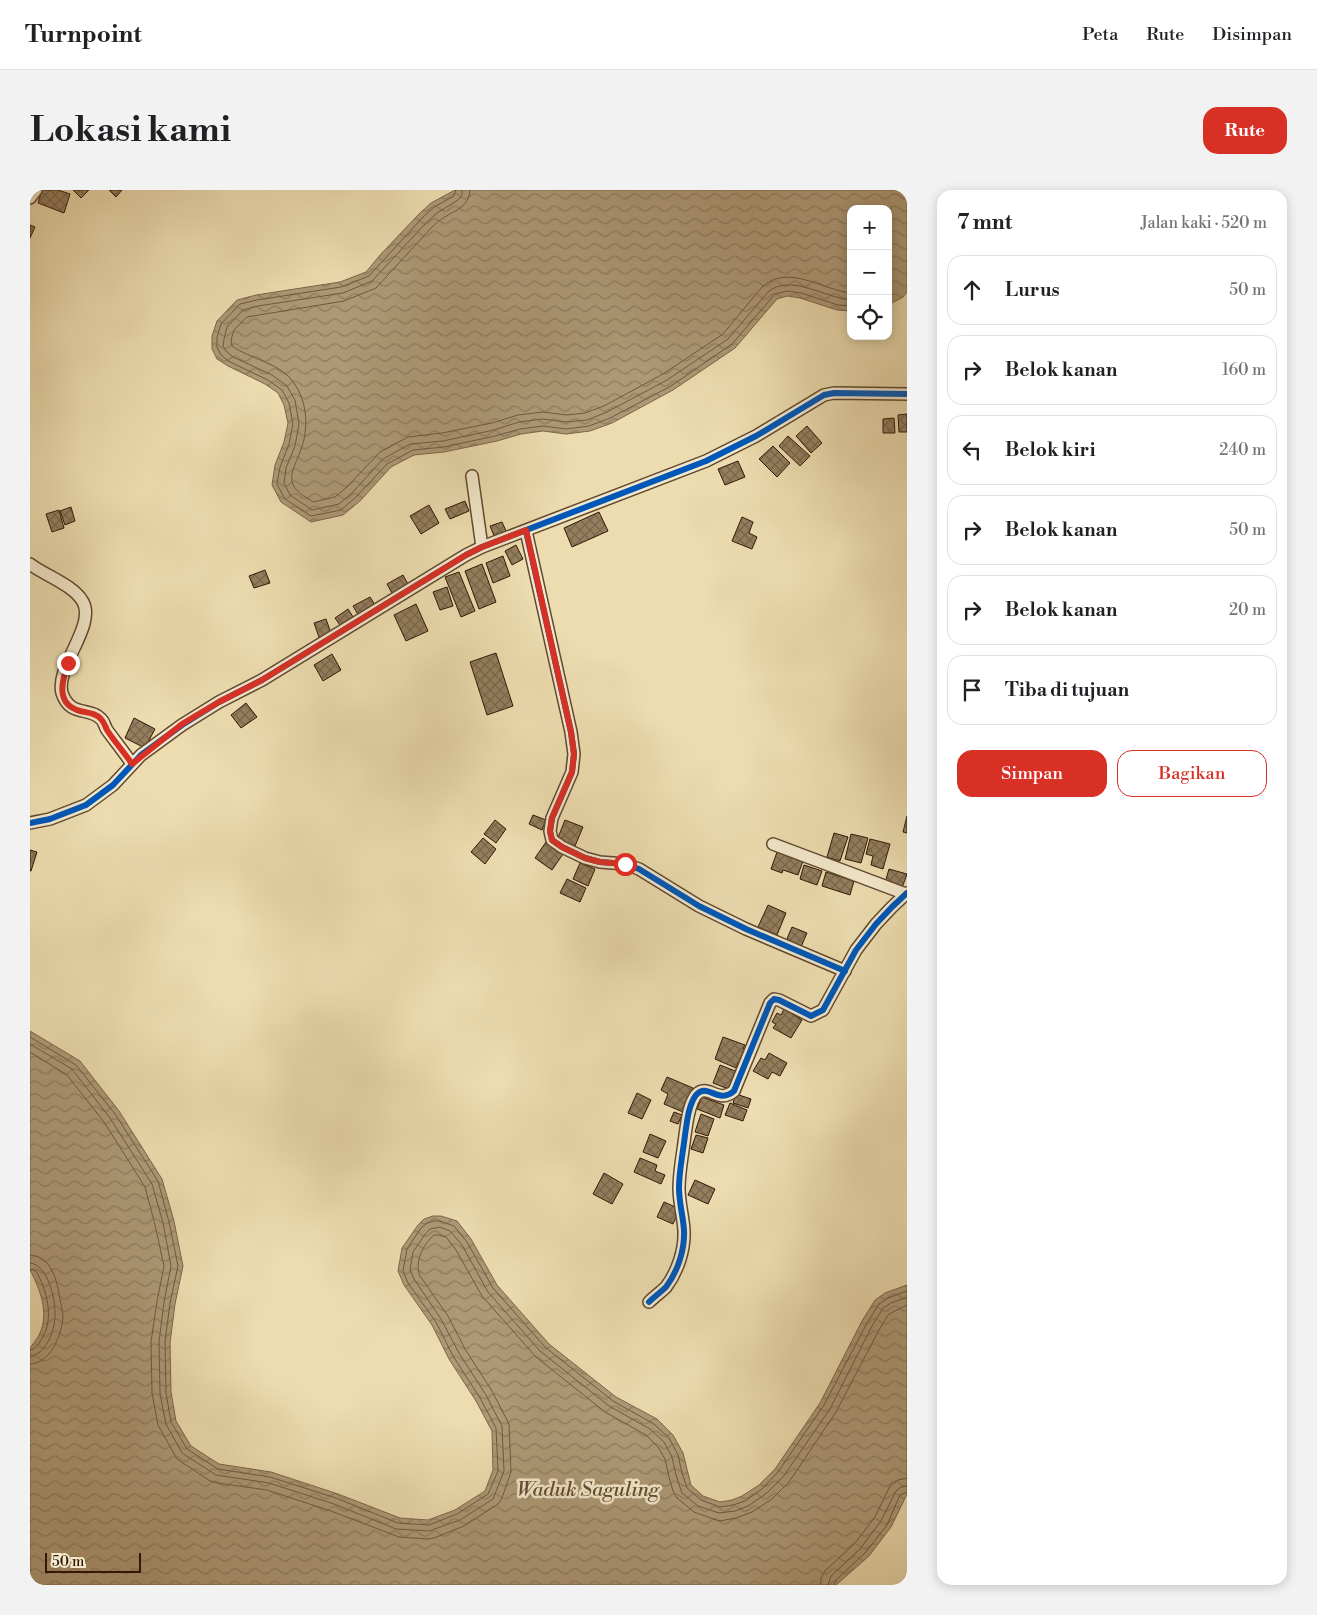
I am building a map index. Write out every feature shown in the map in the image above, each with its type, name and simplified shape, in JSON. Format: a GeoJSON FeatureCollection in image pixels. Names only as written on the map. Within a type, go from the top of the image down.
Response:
{"type":"FeatureCollection","features":[{"type":"Feature","properties":{"kind":"street"},"geometry":{"type":"LineString","coordinates":[[30,198],[36,190]]}},
{"type":"Feature","properties":{"kind":"street"},"geometry":{"type":"LineString","coordinates":[[30,823],[50,819],[86,805],[113,784],[132,764],[182,724],[262,680],[482,547],[706,461],[756,436],[824,395],[834,393],[907,394]]}},
{"type":"Feature","properties":{"kind":"street"},"geometry":{"type":"LineString","coordinates":[[472,476],[482,547]]}},
{"type":"Feature","properties":{"kind":"street"},"geometry":{"type":"LineString","coordinates":[[526,530],[571,732],[574,754],[572,772],[552,818],[550,831],[552,840],[585,858],[600,862],[625,864],[639,869],[699,906],[845,971]]}},
{"type":"Feature","properties":{"kind":"street"},"geometry":{"type":"LineString","coordinates":[[30,564],[64,583],[83,602],[84,622],[62,681],[64,698],[71,707],[79,711],[92,713],[101,719],[132,764]]}},
{"type":"Feature","properties":{"kind":"street"},"geometry":{"type":"LineString","coordinates":[[773,844],[907,894]]}},
{"type":"Feature","properties":{"kind":"street"},"geometry":{"type":"LineString","coordinates":[[649,1302],[666,1286],[676,1269],[682,1252],[684,1231],[679,1188],[680,1172],[686,1125],[690,1106],[696,1095],[702,1091],[710,1091],[722,1096],[734,1091],[770,1003],[774,999],[811,1016],[823,1010],[856,950],[892,906],[907,894]]}},
{"type":"Feature","properties":{"kind":"water"},"geometry":{"type":"Polygon","coordinates":[[[455,190],[907,190],[907,292],[903,297],[892,303],[892,205],[847,205],[847,311],[837,310],[800,298],[787,296],[777,299],[735,348],[673,390],[612,423],[590,431],[566,434],[543,431],[521,434],[444,452],[414,455],[391,467],[360,501],[343,515],[311,522],[281,502],[272,485],[275,465],[284,442],[288,423],[284,405],[278,393],[265,384],[217,359],[212,349],[212,336],[217,321],[237,300],[256,295],[340,282],[366,272],[431,203],[455,190]]]}},
{"type":"Feature","properties":{"kind":"water","name":"Waduk Saguling"},"geometry":{"type":"Polygon","coordinates":[[[30,1031],[80,1061],[119,1111],[162,1179],[174,1221],[183,1266],[175,1304],[170,1343],[171,1392],[176,1421],[191,1446],[219,1464],[271,1472],[338,1494],[400,1518],[428,1520],[455,1510],[485,1491],[493,1470],[492,1431],[476,1401],[449,1359],[432,1325],[404,1285],[398,1271],[402,1248],[418,1225],[424,1219],[441,1216],[457,1221],[471,1239],[497,1285],[549,1344],[616,1397],[657,1419],[673,1435],[683,1453],[691,1485],[703,1496],[720,1502],[742,1496],[759,1485],[775,1469],[820,1403],[862,1321],[875,1300],[885,1293],[907,1285],[907,1494],[891,1527],[869,1556],[836,1585],[30,1585],[30,1348],[42,1327],[44,1310],[40,1293],[30,1270],[30,1031]]]}},
{"type":"Feature","properties":{"kind":"building"},"geometry":{"type":"Polygon","coordinates":[[[42,190],[58,190],[70,194],[64,213],[38,203],[42,190]]]}},
{"type":"Feature","properties":{"kind":"building"},"geometry":{"type":"Polygon","coordinates":[[[73,190],[89,190],[81,198],[73,190]]]}},
{"type":"Feature","properties":{"kind":"building"},"geometry":{"type":"Polygon","coordinates":[[[109,190],[122,190],[116,197],[109,190]]]}},
{"type":"Feature","properties":{"kind":"building"},"geometry":{"type":"Polygon","coordinates":[[[30,225],[35,227],[30,238],[30,225]]]}},
{"type":"Feature","properties":{"kind":"building"},"geometry":{"type":"Polygon","coordinates":[[[907,414],[907,432],[899,432],[898,415],[907,414]]]}},
{"type":"Feature","properties":{"kind":"building"},"geometry":{"type":"Polygon","coordinates":[[[894,418],[895,433],[883,433],[883,419],[894,418]]]}},
{"type":"Feature","properties":{"kind":"building"},"geometry":{"type":"Polygon","coordinates":[[[807,426],[822,443],[811,453],[796,436],[807,426]]]}},
{"type":"Feature","properties":{"kind":"building"},"geometry":{"type":"Polygon","coordinates":[[[788,436],[810,456],[800,466],[779,446],[788,436]]]}},
{"type":"Feature","properties":{"kind":"building"},"geometry":{"type":"Polygon","coordinates":[[[773,446],[790,463],[777,477],[759,459],[773,446]]]}},
{"type":"Feature","properties":{"kind":"building"},"geometry":{"type":"Polygon","coordinates":[[[738,461],[745,477],[725,485],[718,469],[738,461]]]}},
{"type":"Feature","properties":{"kind":"building"},"geometry":{"type":"Polygon","coordinates":[[[465,501],[469,511],[450,519],[445,509],[465,501]]]}},
{"type":"Feature","properties":{"kind":"building"},"geometry":{"type":"Polygon","coordinates":[[[429,505],[439,523],[421,534],[410,516],[429,505]]]}},
{"type":"Feature","properties":{"kind":"building"},"geometry":{"type":"Polygon","coordinates":[[[71,507],[75,521],[65,525],[60,511],[71,507]]]}},
{"type":"Feature","properties":{"kind":"building"},"geometry":{"type":"Polygon","coordinates":[[[59,510],[64,528],[52,532],[46,514],[59,510]]]}},
{"type":"Feature","properties":{"kind":"building"},"geometry":{"type":"Polygon","coordinates":[[[599,512],[608,531],[572,547],[564,528],[599,512]]]}},
{"type":"Feature","properties":{"kind":"building"},"geometry":{"type":"Polygon","coordinates":[[[742,517],[753,522],[749,533],[757,537],[752,549],[732,541],[742,517]]]}},
{"type":"Feature","properties":{"kind":"building"},"geometry":{"type":"Polygon","coordinates":[[[502,522],[507,533],[495,538],[490,526],[502,522]]]}},
{"type":"Feature","properties":{"kind":"building"},"geometry":{"type":"Polygon","coordinates":[[[516,545],[523,559],[512,565],[505,551],[516,545]]]}},
{"type":"Feature","properties":{"kind":"building"},"geometry":{"type":"Polygon","coordinates":[[[503,556],[510,576],[493,583],[486,563],[503,556]]]}},
{"type":"Feature","properties":{"kind":"building"},"geometry":{"type":"Polygon","coordinates":[[[482,564],[496,602],[479,609],[465,571],[482,564]]]}},
{"type":"Feature","properties":{"kind":"building"},"geometry":{"type":"Polygon","coordinates":[[[265,570],[270,583],[254,588],[249,576],[265,570]]]}},
{"type":"Feature","properties":{"kind":"building"},"geometry":{"type":"Polygon","coordinates":[[[459,572],[475,611],[461,617],[445,577],[459,572]]]}},
{"type":"Feature","properties":{"kind":"building"},"geometry":{"type":"Polygon","coordinates":[[[403,575],[409,586],[393,595],[387,584],[403,575]]]}},
{"type":"Feature","properties":{"kind":"building"},"geometry":{"type":"Polygon","coordinates":[[[447,587],[453,606],[440,610],[433,592],[447,587]]]}},
{"type":"Feature","properties":{"kind":"building"},"geometry":{"type":"Polygon","coordinates":[[[370,597],[377,608],[360,618],[353,606],[370,597]]]}},
{"type":"Feature","properties":{"kind":"building"},"geometry":{"type":"Polygon","coordinates":[[[416,604],[428,631],[406,641],[394,615],[416,604]]]}},
{"type":"Feature","properties":{"kind":"building"},"geometry":{"type":"Polygon","coordinates":[[[348,609],[355,620],[342,628],[335,618],[348,609]]]}},
{"type":"Feature","properties":{"kind":"building"},"geometry":{"type":"Polygon","coordinates":[[[326,619],[332,636],[320,640],[314,623],[326,619]]]}},
{"type":"Feature","properties":{"kind":"building"},"geometry":{"type":"Polygon","coordinates":[[[496,653],[513,706],[487,715],[470,662],[496,653]]]}},
{"type":"Feature","properties":{"kind":"building"},"geometry":{"type":"Polygon","coordinates":[[[332,654],[341,670],[323,681],[314,665],[332,654]]]}},
{"type":"Feature","properties":{"kind":"building"},"geometry":{"type":"Polygon","coordinates":[[[246,703],[257,717],[241,728],[231,715],[246,703]]]}},
{"type":"Feature","properties":{"kind":"building"},"geometry":{"type":"Polygon","coordinates":[[[134,718],[155,729],[145,748],[125,738],[134,718]]]}},
{"type":"Feature","properties":{"kind":"building"},"geometry":{"type":"Polygon","coordinates":[[[533,815],[546,820],[542,830],[529,824],[533,815]]]}},
{"type":"Feature","properties":{"kind":"building"},"geometry":{"type":"Polygon","coordinates":[[[907,816],[907,833],[903,832],[907,816]]]}},
{"type":"Feature","properties":{"kind":"building"},"geometry":{"type":"Polygon","coordinates":[[[495,820],[506,829],[496,843],[484,834],[495,820]]]}},
{"type":"Feature","properties":{"kind":"building"},"geometry":{"type":"Polygon","coordinates":[[[565,820],[583,827],[575,846],[557,840],[565,820]]]}},
{"type":"Feature","properties":{"kind":"building"},"geometry":{"type":"Polygon","coordinates":[[[834,833],[848,837],[840,861],[827,857],[834,833]]]}},
{"type":"Feature","properties":{"kind":"building"},"geometry":{"type":"Polygon","coordinates":[[[851,834],[868,838],[861,863],[845,859],[851,834]]]}},
{"type":"Feature","properties":{"kind":"building"},"geometry":{"type":"Polygon","coordinates":[[[483,838],[496,849],[485,864],[471,852],[483,838]]]}},
{"type":"Feature","properties":{"kind":"building"},"geometry":{"type":"Polygon","coordinates":[[[870,839],[890,844],[883,869],[871,865],[873,856],[866,854],[870,839]]]}},
{"type":"Feature","properties":{"kind":"building"},"geometry":{"type":"Polygon","coordinates":[[[546,842],[563,854],[552,870],[535,858],[546,842]]]}},
{"type":"Feature","properties":{"kind":"building"},"geometry":{"type":"Polygon","coordinates":[[[30,850],[37,852],[31,871],[30,871],[30,850]]]}},
{"type":"Feature","properties":{"kind":"building"},"geometry":{"type":"Polygon","coordinates":[[[777,852],[803,861],[798,875],[783,870],[782,873],[771,869],[777,852]]]}},
{"type":"Feature","properties":{"kind":"building"},"geometry":{"type":"Polygon","coordinates":[[[580,863],[595,869],[588,886],[573,879],[580,863]]]}},
{"type":"Feature","properties":{"kind":"building"},"geometry":{"type":"Polygon","coordinates":[[[804,865],[822,871],[817,885],[800,879],[804,865]]]}},
{"type":"Feature","properties":{"kind":"building"},"geometry":{"type":"Polygon","coordinates":[[[889,869],[907,874],[902,888],[885,883],[889,869]]]}},
{"type":"Feature","properties":{"kind":"building"},"geometry":{"type":"Polygon","coordinates":[[[826,872],[854,881],[850,895],[822,886],[826,872]]]}},
{"type":"Feature","properties":{"kind":"building"},"geometry":{"type":"Polygon","coordinates":[[[567,879],[586,888],[580,902],[560,893],[567,879]]]}},
{"type":"Feature","properties":{"kind":"building"},"geometry":{"type":"Polygon","coordinates":[[[768,905],[786,913],[777,935],[758,927],[768,905]]]}},
{"type":"Feature","properties":{"kind":"building"},"geometry":{"type":"Polygon","coordinates":[[[792,927],[807,933],[801,947],[786,941],[792,927]]]}},
{"type":"Feature","properties":{"kind":"building"},"geometry":{"type":"Polygon","coordinates":[[[784,1009],[802,1020],[791,1038],[773,1028],[776,1024],[772,1022],[777,1013],[781,1015],[784,1009]]]}},
{"type":"Feature","properties":{"kind":"building"},"geometry":{"type":"Polygon","coordinates":[[[723,1037],[745,1045],[743,1049],[748,1051],[742,1065],[738,1063],[736,1068],[715,1059],[723,1037]]]}},
{"type":"Feature","properties":{"kind":"building"},"geometry":{"type":"Polygon","coordinates":[[[769,1053],[787,1063],[780,1076],[772,1072],[768,1079],[753,1071],[761,1058],[765,1060],[769,1053]]]}},
{"type":"Feature","properties":{"kind":"building"},"geometry":{"type":"Polygon","coordinates":[[[720,1065],[738,1072],[731,1090],[713,1083],[720,1065]]]}},
{"type":"Feature","properties":{"kind":"building"},"geometry":{"type":"Polygon","coordinates":[[[667,1077],[693,1088],[683,1112],[664,1104],[668,1094],[661,1090],[667,1077]]]}},
{"type":"Feature","properties":{"kind":"building"},"geometry":{"type":"Polygon","coordinates":[[[637,1093],[651,1100],[642,1119],[628,1113],[637,1093]]]}},
{"type":"Feature","properties":{"kind":"building"},"geometry":{"type":"Polygon","coordinates":[[[736,1094],[751,1099],[748,1108],[733,1103],[736,1094]]]}},
{"type":"Feature","properties":{"kind":"building"},"geometry":{"type":"Polygon","coordinates":[[[702,1097],[724,1105],[720,1118],[697,1109],[702,1097]]]}},
{"type":"Feature","properties":{"kind":"building"},"geometry":{"type":"Polygon","coordinates":[[[730,1103],[747,1110],[743,1121],[725,1115],[730,1103]]]}},
{"type":"Feature","properties":{"kind":"building"},"geometry":{"type":"Polygon","coordinates":[[[674,1112],[682,1115],[678,1124],[670,1121],[674,1112]]]}},
{"type":"Feature","properties":{"kind":"building"},"geometry":{"type":"Polygon","coordinates":[[[701,1114],[714,1119],[708,1136],[695,1132],[701,1114]]]}},
{"type":"Feature","properties":{"kind":"building"},"geometry":{"type":"Polygon","coordinates":[[[650,1134],[666,1141],[658,1158],[643,1152],[650,1134]]]}},
{"type":"Feature","properties":{"kind":"building"},"geometry":{"type":"Polygon","coordinates":[[[696,1135],[708,1138],[703,1153],[691,1149],[696,1135]]]}},
{"type":"Feature","properties":{"kind":"building"},"geometry":{"type":"Polygon","coordinates":[[[640,1158],[657,1165],[655,1171],[665,1175],[661,1184],[634,1172],[640,1158]]]}},
{"type":"Feature","properties":{"kind":"building"},"geometry":{"type":"Polygon","coordinates":[[[604,1173],[623,1184],[612,1204],[593,1194],[604,1173]]]}},
{"type":"Feature","properties":{"kind":"building"},"geometry":{"type":"Polygon","coordinates":[[[695,1180],[715,1189],[708,1204],[688,1195],[695,1180]]]}},
{"type":"Feature","properties":{"kind":"building"},"geometry":{"type":"Polygon","coordinates":[[[664,1202],[680,1209],[673,1224],[657,1217],[664,1202]]]}},
{"type":"Feature","properties":{"kind":"cycle path"},"geometry":{"type":"LineString","coordinates":[[30,823],[50,819],[86,805],[113,785],[141,755],[182,725],[219,702],[262,680],[482,547],[706,461],[756,436],[824,395],[834,393],[907,394]]}},
{"type":"Feature","properties":{"kind":"cycle path"},"geometry":{"type":"LineString","coordinates":[[526,531],[571,732],[574,754],[572,772],[552,818],[550,831],[552,840],[585,858],[600,862],[625,864],[639,869],[699,906],[746,929],[845,971]]}},
{"type":"Feature","properties":{"kind":"cycle path"},"geometry":{"type":"LineString","coordinates":[[649,1302],[670,1281],[682,1252],[684,1230],[679,1193],[680,1175],[688,1115],[696,1095],[705,1091],[723,1096],[734,1091],[770,1003],[774,999],[811,1016],[823,1010],[856,950],[876,924],[907,893]]}},
{"type":"Feature","properties":{"kind":"route"},"geometry":{"type":"LineString","coordinates":[[68,663],[62,681],[64,698],[71,707],[79,711],[92,713],[101,719],[132,764],[182,724],[262,680],[466,555],[526,530],[571,732],[574,754],[572,772],[552,818],[550,831],[552,840],[585,858],[600,862],[625,864]]}}]}
